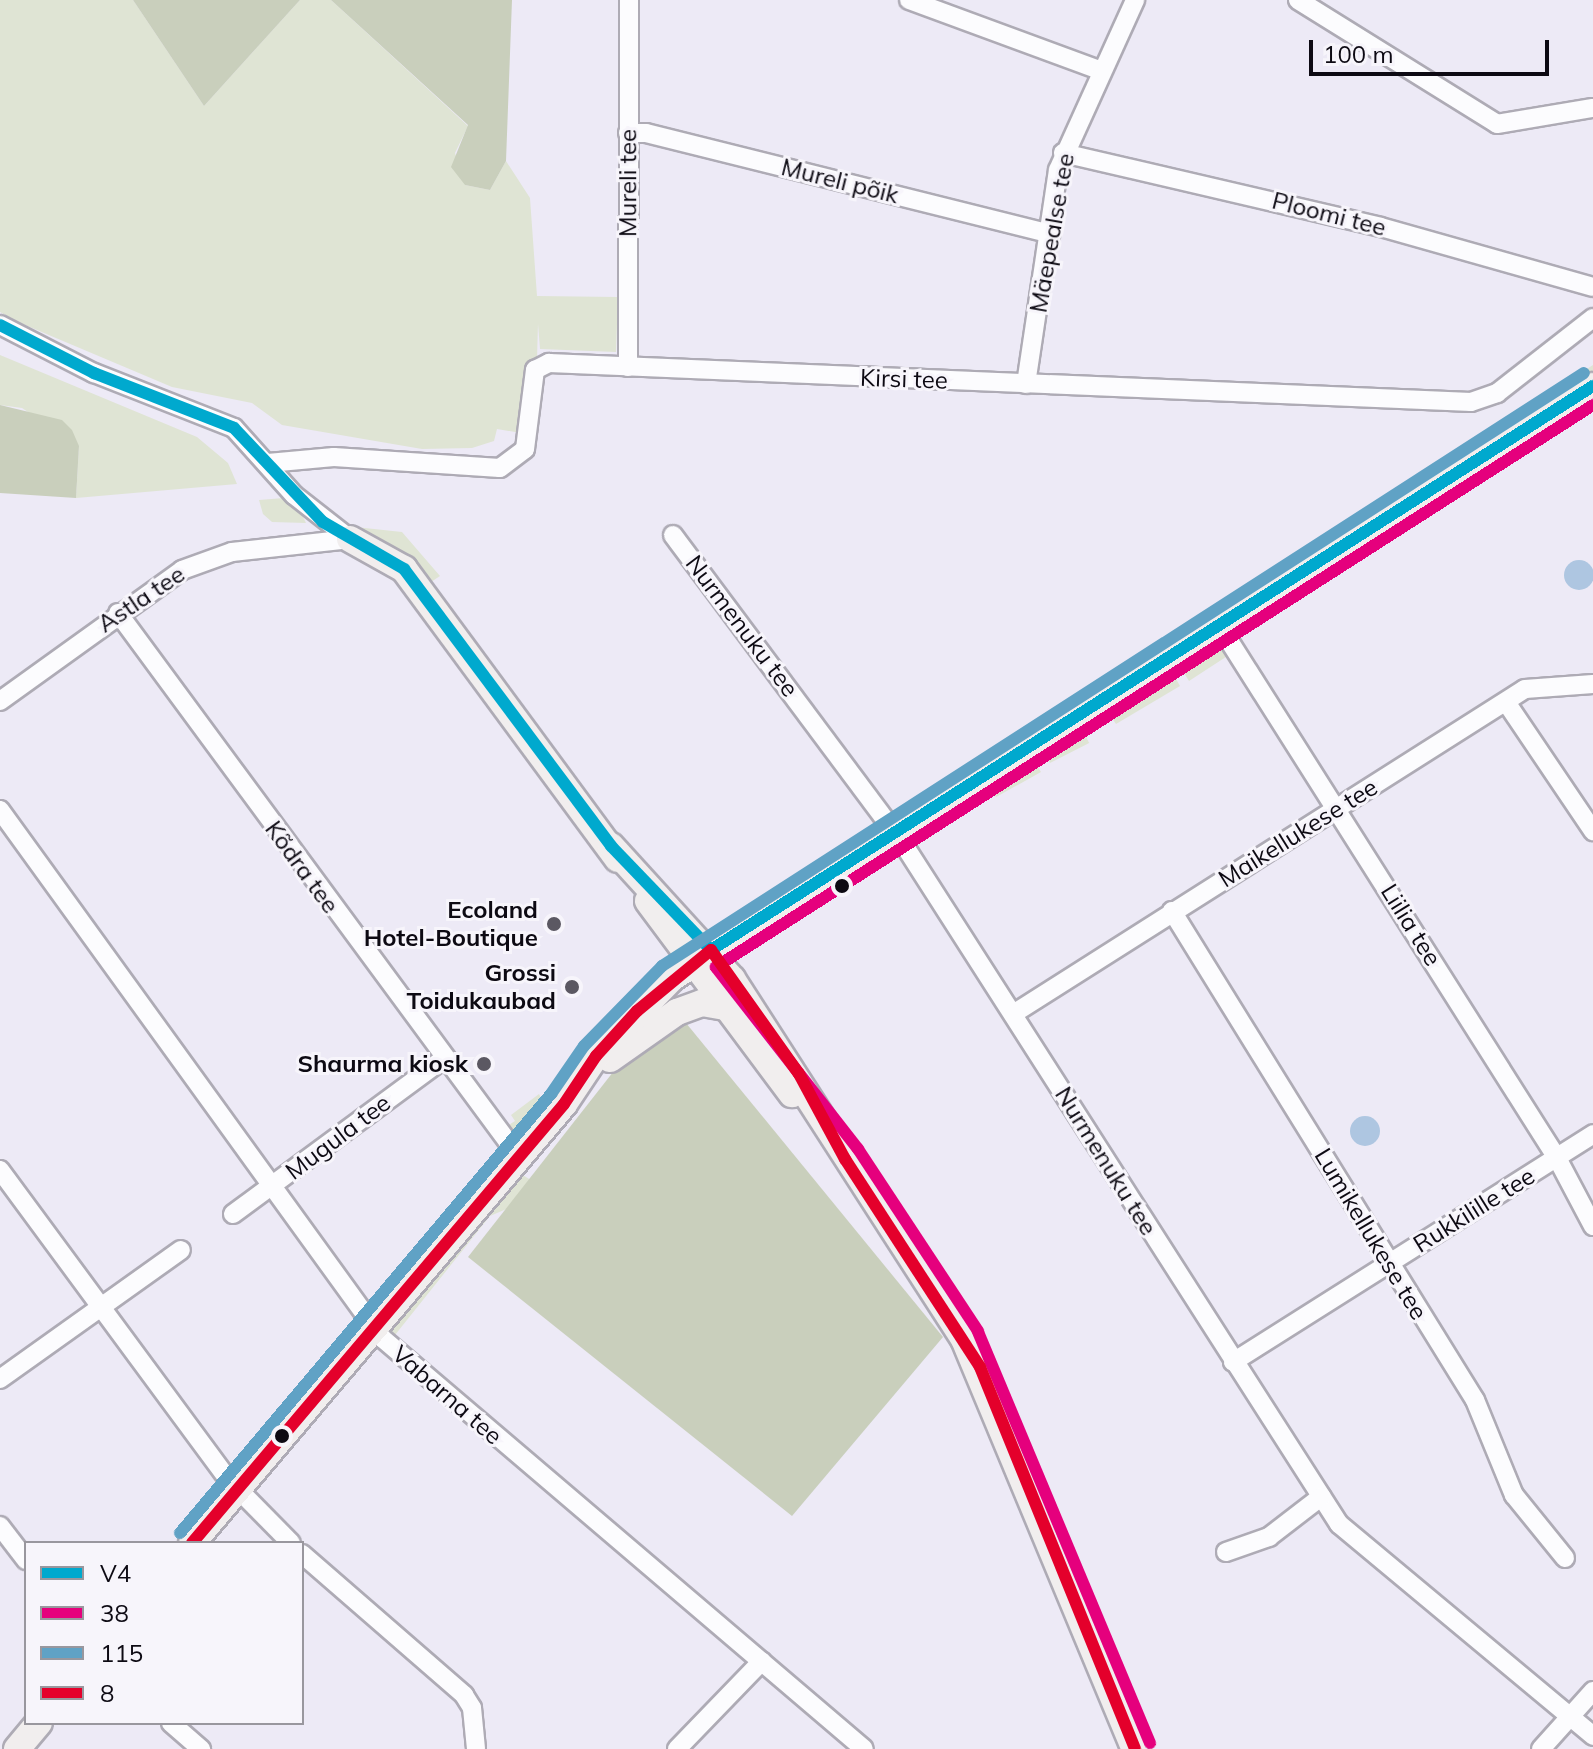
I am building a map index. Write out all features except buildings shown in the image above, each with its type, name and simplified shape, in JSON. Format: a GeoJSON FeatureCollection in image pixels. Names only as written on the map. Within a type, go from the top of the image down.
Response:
{"type":"FeatureCollection","features":[{"type":"Feature","properties":{"kind":"main road"},"geometry":{"type":"LineString","coordinates":[[194,1541],[583,1080],[596,1056],[637,1011],[702,957],[1421,501],[1593,386]]}},
{"type":"Feature","properties":{"kind":"main road"},"geometry":{"type":"LineString","coordinates":[[350,539],[404,569],[611,846],[799,1074],[845,1159],[980,1367],[1135,1749]]}},
{"type":"Feature","properties":{"kind":"main road"},"geometry":{"type":"LineString","coordinates":[[702,957],[725,1007],[845,1159]]}},
{"type":"Feature","properties":{"kind":"main road"},"geometry":{"type":"LineString","coordinates":[[583,1080],[677,1012],[695,1004],[725,1007]]}},
{"type":"Feature","properties":{"kind":"main road"},"geometry":{"type":"LineString","coordinates":[[17,1749],[37,1725]]}},
{"type":"Feature","properties":{"kind":"street"},"geometry":{"type":"LineString","coordinates":[[909,0],[1099,70]]}},
{"type":"Feature","properties":{"kind":"street","name":"Mäepealse tee"},"geometry":{"type":"LineString","coordinates":[[1026,384],[1063,153],[1099,70],[1135,0]]}},
{"type":"Feature","properties":{"kind":"street"},"geometry":{"type":"LineString","coordinates":[[1298,0],[1497,124],[1593,108]]}},
{"type":"Feature","properties":{"kind":"street","name":"Mureli tee"},"geometry":{"type":"LineString","coordinates":[[628,367],[630,3]]}},
{"type":"Feature","properties":{"kind":"street","name":"Mureli põik"},"geometry":{"type":"LineString","coordinates":[[628,133],[646,133],[1051,234]]}},
{"type":"Feature","properties":{"kind":"street","name":"Ploomi tee"},"geometry":{"type":"LineString","coordinates":[[1063,153],[1381,227],[1593,287]]}},
{"type":"Feature","properties":{"kind":"street","name":"Kirsi tee"},"geometry":{"type":"LineString","coordinates":[[268,463],[334,457],[500,468],[515,461],[528,442],[538,366],[628,367],[1471,402],[1497,393],[1593,318]]}},
{"type":"Feature","properties":{"kind":"street"},"geometry":{"type":"LineString","coordinates":[[0,325],[94,373],[212,416],[243,435],[294,495],[350,539]]}},
{"type":"Feature","properties":{"kind":"street","name":"Nurmenuku tee"},"geometry":{"type":"LineString","coordinates":[[673,535],[895,834],[1339,1524],[1593,1736]]}},
{"type":"Feature","properties":{"kind":"street","name":"Astla tee"},"geometry":{"type":"LineString","coordinates":[[0,701],[118,613],[203,560],[350,539]]}},
{"type":"Feature","properties":{"kind":"street","name":"Kõdra tee"},"geometry":{"type":"LineString","coordinates":[[118,613],[442,1060],[519,1157]]}},
{"type":"Feature","properties":{"kind":"street","name":"Liilia tee"},"geometry":{"type":"LineString","coordinates":[[1221,628],[1557,1158],[1593,1226]]}},
{"type":"Feature","properties":{"kind":"street","name":"Maikellukese tee"},"geometry":{"type":"LineString","coordinates":[[1013,1014],[1525,689],[1593,684]]}},
{"type":"Feature","properties":{"kind":"street"},"geometry":{"type":"LineString","coordinates":[[1506,702],[1593,831]]}},
{"type":"Feature","properties":{"kind":"street","name":"Vabarna tee"},"geometry":{"type":"LineString","coordinates":[[0,810],[390,1347],[864,1749]]}},
{"type":"Feature","properties":{"kind":"street","name":"Lumikellukese tee"},"geometry":{"type":"LineString","coordinates":[[1172,911],[1475,1400],[1514,1495],[1565,1558]]}},
{"type":"Feature","properties":{"kind":"street","name":"Mugula tee"},"geometry":{"type":"LineString","coordinates":[[233,1214],[442,1060]]}},
{"type":"Feature","properties":{"kind":"street","name":"Rukkilille tee"},"geometry":{"type":"LineString","coordinates":[[1233,1362],[1593,1134]]}},
{"type":"Feature","properties":{"kind":"street"},"geometry":{"type":"LineString","coordinates":[[0,1170],[236,1490],[289,1541]]}},
{"type":"Feature","properties":{"kind":"street"},"geometry":{"type":"LineString","coordinates":[[0,1379],[181,1250]]}},
{"type":"Feature","properties":{"kind":"street"},"geometry":{"type":"LineString","coordinates":[[1226,1552],[1269,1537],[1321,1497]]}},
{"type":"Feature","properties":{"kind":"street"},"geometry":{"type":"LineString","coordinates":[[0,1526],[24,1557]]}},
{"type":"Feature","properties":{"kind":"street"},"geometry":{"type":"LineString","coordinates":[[304,1556],[464,1695],[472,1708],[476,1749]]}},
{"type":"Feature","properties":{"kind":"street"},"geometry":{"type":"LineString","coordinates":[[677,1749],[762,1661]]}},
{"type":"Feature","properties":{"kind":"street"},"geometry":{"type":"LineString","coordinates":[[1541,1749],[1593,1691]]}},
{"type":"Feature","properties":{"kind":"street"},"geometry":{"type":"LineString","coordinates":[[173,1725],[201,1749]]}},
{"type":"Feature","properties":{"kind":"green space"},"geometry":{"type":"Polygon","coordinates":[[[0,0],[133,0],[204,106],[300,0],[331,0],[468,126],[455,153],[465,185],[490,190],[506,161],[530,198],[537,296],[618,297],[616,352],[540,349],[538,324],[537,359],[521,433],[497,429],[494,441],[472,448],[422,449],[282,425],[252,403],[172,387],[0,312],[0,0]]]}},
{"type":"Feature","properties":{"kind":"green space"},"geometry":{"type":"Polygon","coordinates":[[[133,0],[300,0],[204,106],[133,0]]]}},
{"type":"Feature","properties":{"kind":"green space"},"geometry":{"type":"Polygon","coordinates":[[[331,0],[512,0],[506,161],[490,190],[465,185],[451,167],[468,125],[331,0]]]}},
{"type":"Feature","properties":{"kind":"green space"},"geometry":{"type":"Polygon","coordinates":[[[0,355],[197,437],[228,463],[237,484],[76,498],[79,446],[22,408],[0,405],[0,355]]]}},
{"type":"Feature","properties":{"kind":"green space"},"geometry":{"type":"Polygon","coordinates":[[[1593,365],[1593,375],[1367,527],[1346,525],[1593,365]]]}},
{"type":"Feature","properties":{"kind":"green space"},"geometry":{"type":"Polygon","coordinates":[[[0,405],[62,420],[72,430],[79,446],[76,498],[0,493],[0,405]]]}},
{"type":"Feature","properties":{"kind":"green space"},"geometry":{"type":"Polygon","coordinates":[[[284,498],[306,523],[272,522],[263,514],[259,500],[284,498]]]}},
{"type":"Feature","properties":{"kind":"green space"},"geometry":{"type":"Polygon","coordinates":[[[346,526],[402,532],[440,576],[428,584],[397,550],[346,526]]]}},
{"type":"Feature","properties":{"kind":"green space"},"geometry":{"type":"Polygon","coordinates":[[[1220,644],[1232,653],[1189,681],[1179,665],[1220,644]]]}},
{"type":"Feature","properties":{"kind":"green space"},"geometry":{"type":"Polygon","coordinates":[[[1171,670],[1180,686],[1116,724],[1107,711],[1171,670]]]}},
{"type":"Feature","properties":{"kind":"green space"},"geometry":{"type":"Polygon","coordinates":[[[1081,727],[1089,743],[1050,763],[1042,747],[1081,727]]]}},
{"type":"Feature","properties":{"kind":"green space"},"geometry":{"type":"Polygon","coordinates":[[[1032,757],[1041,772],[996,797],[989,785],[1032,757]]]}},
{"type":"Feature","properties":{"kind":"green space"},"geometry":{"type":"Polygon","coordinates":[[[686,1023],[943,1337],[792,1516],[468,1257],[617,1067],[686,1023]]]}},
{"type":"Feature","properties":{"kind":"green space"},"geometry":{"type":"Polygon","coordinates":[[[539,1094],[546,1107],[514,1137],[507,1126],[515,1121],[511,1115],[539,1094]]]}},
{"type":"Feature","properties":{"kind":"green space"},"geometry":{"type":"Polygon","coordinates":[[[521,1174],[549,1191],[490,1216],[391,1340],[389,1325],[521,1174]]]}},
{"type":"Feature","properties":{"kind":"water"},"geometry":{"type":"Polygon","coordinates":[[[1579,560],[1585,561],[1593,569],[1593,581],[1585,589],[1579,590],[1573,589],[1565,581],[1564,575],[1565,569],[1573,561],[1579,560]]]}},
{"type":"Feature","properties":{"kind":"water"},"geometry":{"type":"Polygon","coordinates":[[[1365,1116],[1375,1121],[1380,1131],[1375,1141],[1365,1146],[1355,1141],[1350,1131],[1355,1121],[1365,1116]]]}},
{"type":"Feature","properties":{"kind":"transit line","name":"V4"},"geometry":{"type":"LineString","coordinates":[[0,325],[94,373],[234,428],[323,522],[404,569],[611,846],[711,950]]}},
{"type":"Feature","properties":{"kind":"transit line","name":"115"},"geometry":{"type":"LineString","coordinates":[[180,1533],[551,1094],[584,1046],[662,966],[1584,373]]}},
{"type":"Feature","properties":{"kind":"transit line","name":"V4"},"geometry":{"type":"LineString","coordinates":[[711,950],[1593,386]]}},
{"type":"Feature","properties":{"kind":"transit line","name":"38"},"geometry":{"type":"LineString","coordinates":[[1150,1743],[978,1331],[858,1149],[716,967],[1593,405]]}},
{"type":"Feature","properties":{"kind":"transit line","name":"8"},"geometry":{"type":"LineString","coordinates":[[194,1541],[564,1104],[596,1056],[637,1011],[711,950],[799,1074],[845,1159],[980,1367],[1135,1749]]}},
{"type":"Feature","properties":{"kind":"place","name":"Ecoland Hotel-Boutique"},"geometry":{"type":"Point","coordinates":[554,924]}},
{"type":"Feature","properties":{"kind":"place","name":"Grossi Toidukaubad"},"geometry":{"type":"Point","coordinates":[572,987]}},
{"type":"Feature","properties":{"kind":"place","name":"Shaurma kiosk"},"geometry":{"type":"Point","coordinates":[484,1064]}}]}
